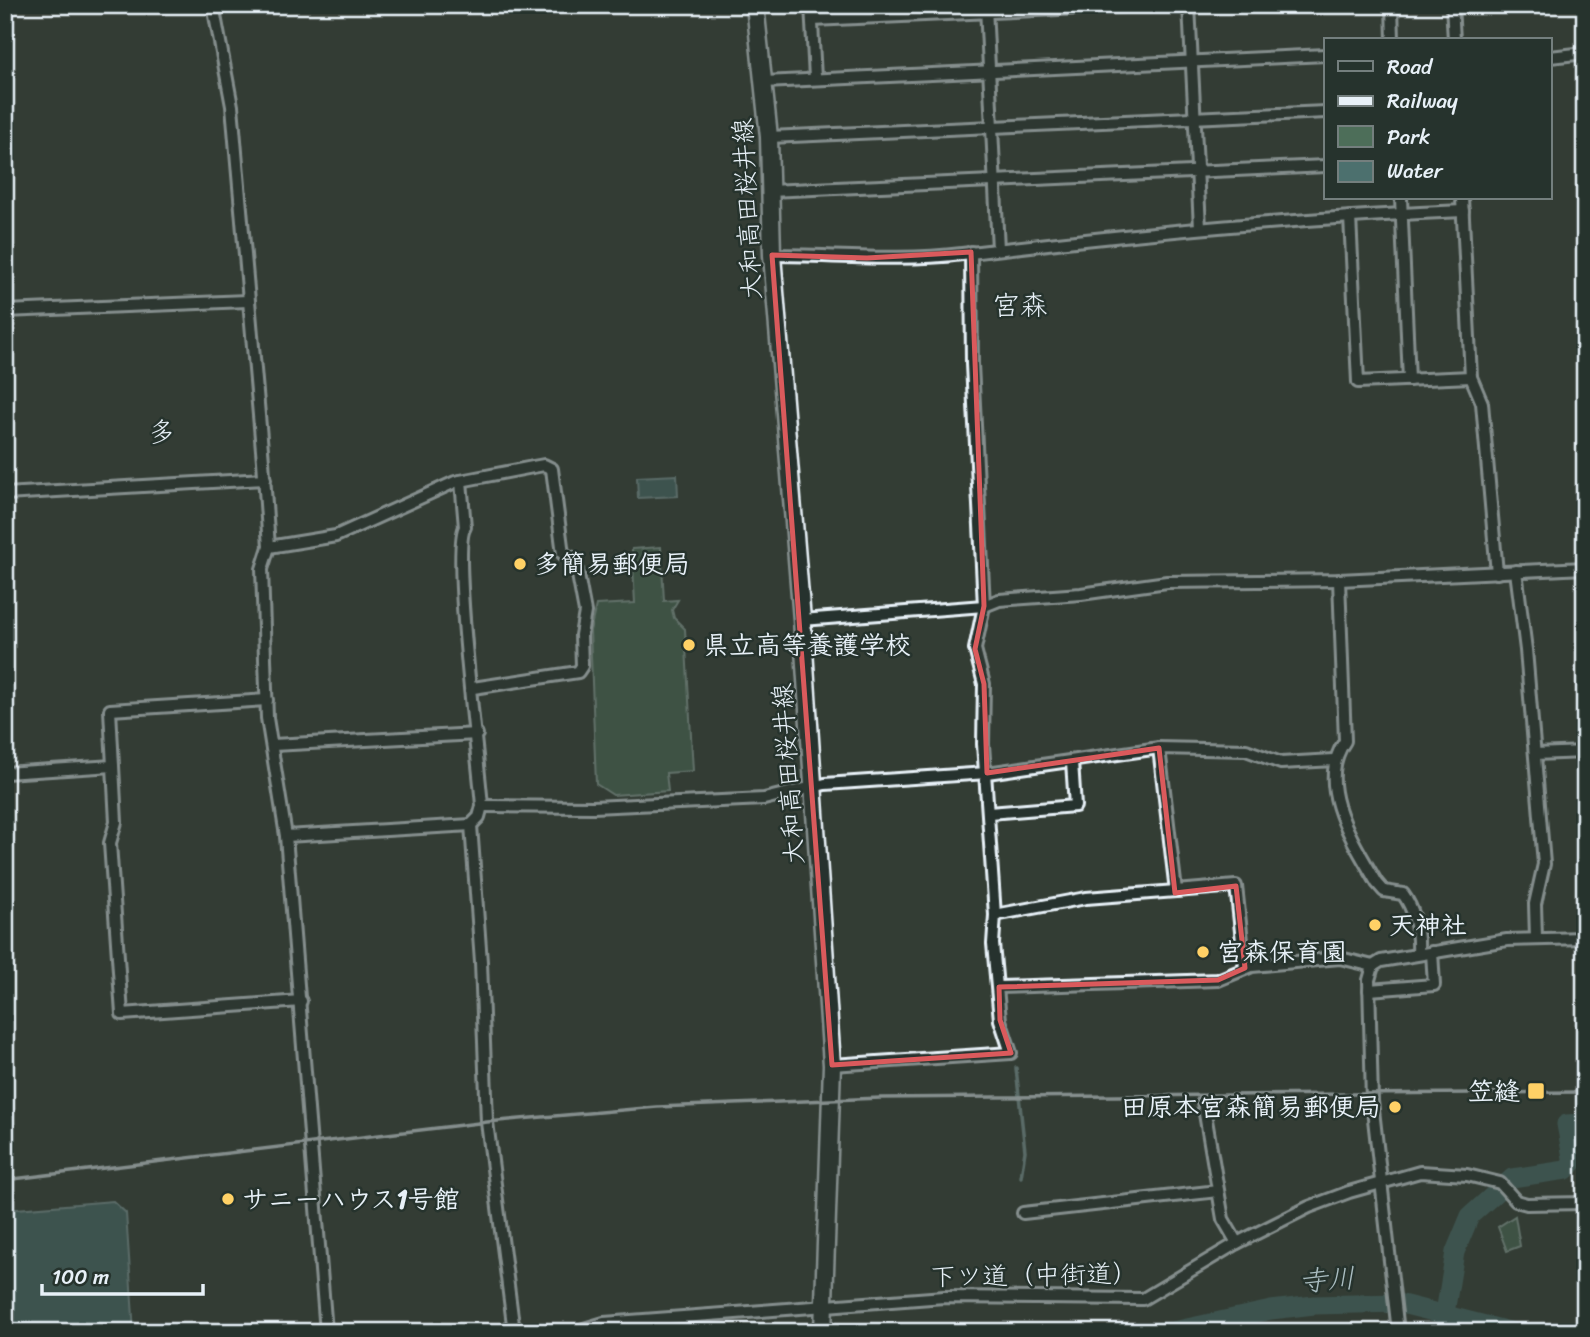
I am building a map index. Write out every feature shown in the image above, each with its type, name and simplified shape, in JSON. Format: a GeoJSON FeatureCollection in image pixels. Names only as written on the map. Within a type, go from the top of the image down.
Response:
{"type":"FeatureCollection","features":[{"type":"Feature","properties":{"kind":"main road","name":"大和高田桜井線"},"geometry":{"type":"LineString","coordinates":[[755,5],[769,137],[772,255],[802,620],[832,1065],[823,1332]]}},
{"type":"Feature","properties":{"kind":"street"},"geometry":{"type":"LineString","coordinates":[[214,5],[232,106],[247,301],[265,479],[269,547],[262,569],[267,700],[286,836],[326,1332]]}},
{"type":"Feature","properties":{"kind":"street"},"geometry":{"type":"LineString","coordinates":[[811,5],[815,78]]}},
{"type":"Feature","properties":{"kind":"street"},"geometry":{"type":"LineString","coordinates":[[812,20],[987,9],[1150,5]]}},
{"type":"Feature","properties":{"kind":"street"},"geometry":{"type":"LineString","coordinates":[[1189,5],[1200,228]]}},
{"type":"Feature","properties":{"kind":"street"},"geometry":{"type":"LineString","coordinates":[[1392,5],[1394,38]]}},
{"type":"Feature","properties":{"kind":"street"},"geometry":{"type":"LineString","coordinates":[[1452,5],[1454,38]]}},
{"type":"Feature","properties":{"kind":"street"},"geometry":{"type":"LineString","coordinates":[[987,9],[998,249]]}},
{"type":"Feature","properties":{"kind":"street"},"geometry":{"type":"LineString","coordinates":[[1552,57],[1585,53]]}},
{"type":"Feature","properties":{"kind":"street"},"geometry":{"type":"LineString","coordinates":[[764,82],[1324,55]]}},
{"type":"Feature","properties":{"kind":"street"},"geometry":{"type":"LineString","coordinates":[[769,137],[1324,112]]}},
{"type":"Feature","properties":{"kind":"street"},"geometry":{"type":"LineString","coordinates":[[769,191],[1324,166]]}},
{"type":"Feature","properties":{"kind":"street"},"geometry":{"type":"LineString","coordinates":[[1401,200],[1409,380]]}},
{"type":"Feature","properties":{"kind":"street"},"geometry":{"type":"LineString","coordinates":[[1462,200],[1471,377],[1482,402],[1497,573]]}},
{"type":"Feature","properties":{"kind":"street"},"geometry":{"type":"LineString","coordinates":[[772,255],[867,258],[971,252],[1200,228],[1462,211]]}},
{"type":"Feature","properties":{"kind":"street"},"geometry":{"type":"LineString","coordinates":[[1350,217],[1358,382],[1471,377]]}},
{"type":"Feature","properties":{"kind":"street"},"geometry":{"type":"LineString","coordinates":[[832,1065],[1011,1053],[1000,1020],[993,944],[995,915],[983,744],[984,684],[975,649],[984,606],[972,363],[971,252]]}},
{"type":"Feature","properties":{"kind":"street"},"geometry":{"type":"LineString","coordinates":[[5,311],[247,301]]}},
{"type":"Feature","properties":{"kind":"street"},"geometry":{"type":"LineString","coordinates":[[269,547],[336,536],[461,481],[544,465],[552,470],[563,554],[575,559],[585,612],[581,635],[582,666],[578,672],[472,688]]}},
{"type":"Feature","properties":{"kind":"street"},"geometry":{"type":"LineString","coordinates":[[5,494],[265,479]]}},
{"type":"Feature","properties":{"kind":"street"},"geometry":{"type":"LineString","coordinates":[[286,836],[471,825],[480,817],[482,806],[477,734],[465,641],[461,571],[461,533],[465,527],[461,481]]}},
{"type":"Feature","properties":{"kind":"street"},"geometry":{"type":"LineString","coordinates":[[802,620],[984,606],[999,600],[1081,594],[1167,582],[1339,580],[1585,568]]}},
{"type":"Feature","properties":{"kind":"street"},"geometry":{"type":"LineString","coordinates":[[1516,571],[1544,864],[1535,904],[1536,938]]}},
{"type":"Feature","properties":{"kind":"street"},"geometry":{"type":"LineString","coordinates":[[1339,580],[1345,741],[1334,760],[1334,789],[1342,818],[1384,891],[1403,894],[1409,903],[1419,932],[1418,954]]}},
{"type":"Feature","properties":{"kind":"street"},"geometry":{"type":"LineString","coordinates":[[267,700],[110,710],[116,822],[110,843],[122,1014],[301,1001]]}},
{"type":"Feature","properties":{"kind":"street"},"geometry":{"type":"LineString","coordinates":[[273,745],[477,734]]}},
{"type":"Feature","properties":{"kind":"street"},"geometry":{"type":"LineString","coordinates":[[482,806],[593,807],[764,799],[814,789],[825,784],[987,773],[1159,748],[1246,750],[1281,763],[1334,760]]}},
{"type":"Feature","properties":{"kind":"street"},"geometry":{"type":"LineString","coordinates":[[1159,748],[1176,891]]}},
{"type":"Feature","properties":{"kind":"street"},"geometry":{"type":"LineString","coordinates":[[1535,754],[1585,752]]}},
{"type":"Feature","properties":{"kind":"street"},"geometry":{"type":"LineString","coordinates":[[989,813],[1075,806],[1072,762]]}},
{"type":"Feature","properties":{"kind":"street"},"geometry":{"type":"LineString","coordinates":[[5,772],[113,766]]}},
{"type":"Feature","properties":{"kind":"street"},"geometry":{"type":"LineString","coordinates":[[471,825],[481,962],[486,1122],[514,1332]]}},
{"type":"Feature","properties":{"kind":"street"},"geometry":{"type":"LineString","coordinates":[[995,915],[1086,898],[1236,886],[1245,968]]}},
{"type":"Feature","properties":{"kind":"street"},"geometry":{"type":"LineString","coordinates":[[999,988],[1218,979],[1230,977],[1245,968],[1340,958],[1373,966],[1381,961],[1418,954],[1536,938],[1585,938]]}},
{"type":"Feature","properties":{"kind":"street"},"geometry":{"type":"LineString","coordinates":[[1369,990],[1434,985],[1432,952]]}},
{"type":"Feature","properties":{"kind":"street"},"geometry":{"type":"LineString","coordinates":[[1373,966],[1369,990],[1372,1101],[1397,1328]]}},
{"type":"Feature","properties":{"kind":"street"},"geometry":{"type":"LineString","coordinates":[[1203,1102],[1223,1219],[1237,1244]]}},
{"type":"Feature","properties":{"kind":"street","name":"下ツ道（中街道）"},"geometry":{"type":"LineString","coordinates":[[573,1332],[604,1323],[823,1309],[944,1297],[1143,1299],[1237,1244],[1309,1207],[1420,1172],[1467,1175],[1500,1182],[1516,1201],[1527,1204],[1585,1203]]}},
{"type":"Feature","properties":{"kind":"street"},"geometry":{"type":"LineString","coordinates":[[1023,1213],[1218,1191]]}},
{"type":"Feature","properties":{"kind":"highlighted area"},"geometry":{"type":"Polygon","coordinates":[[[971,252],[984,606],[975,649],[984,684],[987,773],[1159,748],[1175,893],[1236,886],[1245,968],[1218,980],[999,987],[1000,1020],[1011,1053],[832,1065],[772,255],[867,258],[971,252]]]}},
{"type":"Feature","properties":{"kind":"green space"},"geometry":{"type":"Polygon","coordinates":[[[661,547],[664,601],[678,600],[672,610],[674,618],[685,629],[693,771],[666,773],[668,791],[613,795],[596,784],[590,631],[596,605],[635,603],[632,549],[661,547]]]}},
{"type":"Feature","properties":{"kind":"green space"},"geometry":{"type":"Polygon","coordinates":[[[1515,1216],[1520,1246],[1507,1251],[1498,1227],[1515,1216]]]}},
{"type":"Feature","properties":{"kind":"water"},"geometry":{"type":"Polygon","coordinates":[[[677,475],[678,496],[638,498],[637,477],[677,475]]]}},
{"type":"Feature","properties":{"kind":"water"},"geometry":{"type":"Polygon","coordinates":[[[113,1201],[126,1213],[134,1332],[5,1332],[5,1210],[113,1201]]]}},
{"type":"Feature","properties":{"kind":"waterway"},"geometry":{"type":"LineString","coordinates":[[1016,1068],[1025,1151],[1021,1177]]}},
{"type":"Feature","properties":{"kind":"waterway"},"geometry":{"type":"LineString","coordinates":[[1445,1313],[1455,1252],[1470,1216],[1512,1178],[1566,1170],[1573,1163],[1566,1124],[1585,1123]]}},
{"type":"Feature","properties":{"kind":"waterway","name":"寺川"},"geometry":{"type":"LineString","coordinates":[[1144,1332],[1173,1331],[1271,1310],[1314,1305],[1398,1303],[1513,1332]]}},
{"type":"Feature","properties":{"kind":"railway"},"geometry":{"type":"LineString","coordinates":[[5,1180],[487,1122],[657,1107],[881,1098],[1585,1092]]}},
{"type":"Feature","properties":{"kind":"place","name":"多簡易郵便局"},"geometry":{"type":"Point","coordinates":[520,564]}},
{"type":"Feature","properties":{"kind":"place","name":"県立高等養護学校"},"geometry":{"type":"Point","coordinates":[689,645]}},
{"type":"Feature","properties":{"kind":"place","name":"天神社"},"geometry":{"type":"Point","coordinates":[1375,925]}},
{"type":"Feature","properties":{"kind":"place","name":"宮森保育園"},"geometry":{"type":"Point","coordinates":[1203,952]}},
{"type":"Feature","properties":{"kind":"place","name":"笠縫"},"geometry":{"type":"Point","coordinates":[1536,1091]}},
{"type":"Feature","properties":{"kind":"place","name":"田原本宮森簡易郵便局"},"geometry":{"type":"Point","coordinates":[1395,1107]}},
{"type":"Feature","properties":{"kind":"place","name":"サニーハウス1号館"},"geometry":{"type":"Point","coordinates":[228,1199]}},
{"type":"Feature","properties":{"kind":"district","name":"宮森"},"geometry":{"type":"Point","coordinates":[1020,305]}},
{"type":"Feature","properties":{"kind":"district","name":"多"},"geometry":{"type":"Point","coordinates":[162,432]}}]}
